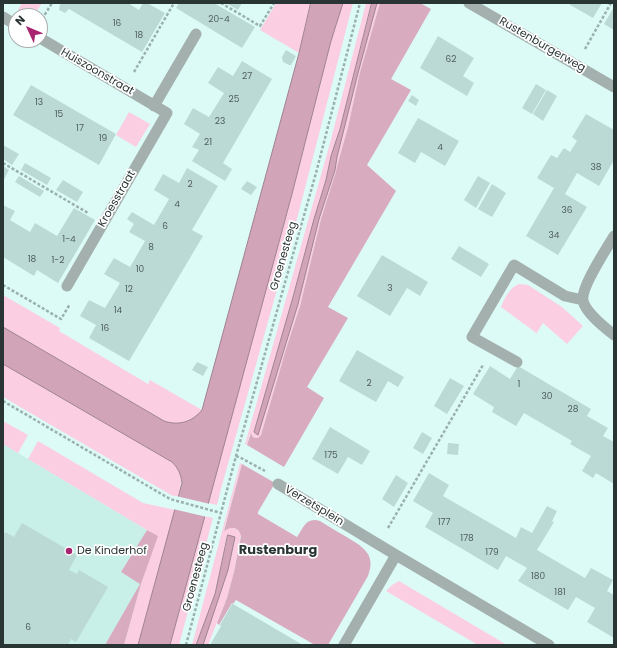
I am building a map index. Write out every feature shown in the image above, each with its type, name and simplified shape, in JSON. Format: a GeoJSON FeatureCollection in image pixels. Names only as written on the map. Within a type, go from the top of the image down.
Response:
{"type":"FeatureCollection","features":[{"type":"Feature","properties":{"kind":"street","name":"Rustenburgerweg"},"geometry":{"type":"LineString","coordinates":[[469,3],[614,87]]}},
{"type":"Feature","properties":{"kind":"street"},"geometry":{"type":"LineString","coordinates":[[154,106],[196,34]]}},
{"type":"Feature","properties":{"kind":"street","name":"Huiszoonstraat"},"geometry":{"type":"LineString","coordinates":[[48,43],[167,113]]}},
{"type":"Feature","properties":{"kind":"street","name":"Kroesstraat"},"geometry":{"type":"LineString","coordinates":[[67,286],[167,113]]}},
{"type":"Feature","properties":{"kind":"street"},"geometry":{"type":"LineString","coordinates":[[614,236],[590,277],[585,289],[583,300],[588,310],[597,321],[614,336]]}},
{"type":"Feature","properties":{"kind":"street"},"geometry":{"type":"LineString","coordinates":[[517,362],[472,337],[514,265],[566,296],[583,300]]}},
{"type":"Feature","properties":{"kind":"street","name":"Verzetsplein"},"geometry":{"type":"LineString","coordinates":[[278,484],[549,645]]}},
{"type":"Feature","properties":{"kind":"street"},"geometry":{"type":"LineString","coordinates":[[344,645],[396,555]]}},
{"type":"Feature","properties":{"kind":"path"},"geometry":{"type":"LineString","coordinates":[[124,88],[174,3]]}},
{"type":"Feature","properties":{"kind":"path"},"geometry":{"type":"LineString","coordinates":[[220,3],[260,26],[274,3]]}},
{"type":"Feature","properties":{"kind":"path","name":"Groenesteeg"},"geometry":{"type":"LineString","coordinates":[[186,645],[236,456],[316,173],[360,3]]}},
{"type":"Feature","properties":{"kind":"path"},"geometry":{"type":"LineString","coordinates":[[576,65],[611,3]]}},
{"type":"Feature","properties":{"kind":"path"},"geometry":{"type":"LineString","coordinates":[[3,164],[104,222]]}},
{"type":"Feature","properties":{"kind":"path"},"geometry":{"type":"LineString","coordinates":[[3,285],[61,318],[73,298],[67,286]]}},
{"type":"Feature","properties":{"kind":"path"},"geometry":{"type":"LineString","coordinates":[[378,544],[493,348]]}},
{"type":"Feature","properties":{"kind":"path"},"geometry":{"type":"LineString","coordinates":[[3,401],[170,499],[221,513]]}},
{"type":"Feature","properties":{"kind":"path","name":"Verzetsplein"},"geometry":{"type":"LineString","coordinates":[[236,456],[278,478],[278,484]]}},
{"type":"Feature","properties":{"kind":"shaded area"},"geometry":{"type":"Polygon","coordinates":[[[22,3],[42,3],[39,8],[19,8],[22,3]]]}},
{"type":"Feature","properties":{"kind":"shaded area"},"geometry":{"type":"Polygon","coordinates":[[[276,3],[311,3],[299,53],[260,30],[276,3]]]}},
{"type":"Feature","properties":{"kind":"shaded area"},"geometry":{"type":"Polygon","coordinates":[[[311,3],[343,3],[331,41],[292,194],[170,645],[138,645],[182,483],[179,471],[172,462],[3,364],[3,327],[164,421],[175,423],[185,422],[190,420],[202,410],[299,53],[311,3]]]}},
{"type":"Feature","properties":{"kind":"shaded area"},"geometry":{"type":"Polygon","coordinates":[[[343,3],[353,3],[298,215],[217,505],[208,503],[292,194],[331,41],[343,3]]]}},
{"type":"Feature","properties":{"kind":"shaded area"},"geometry":{"type":"Polygon","coordinates":[[[366,3],[372,3],[326,180],[254,432],[258,434],[298,304],[319,219],[335,170],[358,73],[377,3],[380,3],[360,72],[348,127],[336,171],[321,219],[300,306],[261,435],[258,438],[255,438],[250,434],[247,445],[245,444],[330,143],[366,3]]]}},
{"type":"Feature","properties":{"kind":"shaded area"},"geometry":{"type":"Polygon","coordinates":[[[372,3],[377,3],[358,73],[335,170],[319,219],[298,304],[258,435],[254,432],[326,180],[372,3]]]}},
{"type":"Feature","properties":{"kind":"shaded area"},"geometry":{"type":"Polygon","coordinates":[[[380,3],[420,3],[431,9],[391,79],[411,90],[367,165],[396,191],[328,307],[348,318],[307,387],[324,398],[284,467],[247,445],[251,433],[255,438],[258,438],[261,435],[300,306],[321,219],[336,171],[348,127],[360,72],[380,3]]]}},
{"type":"Feature","properties":{"kind":"shaded area"},"geometry":{"type":"Polygon","coordinates":[[[129,112],[150,124],[136,147],[116,135],[129,112]]]}},
{"type":"Feature","properties":{"kind":"shaded area"},"geometry":{"type":"Polygon","coordinates":[[[519,284],[528,285],[562,307],[583,326],[567,344],[543,323],[536,334],[501,307],[510,290],[519,284]]]}},
{"type":"Feature","properties":{"kind":"shaded area"},"geometry":{"type":"Polygon","coordinates":[[[3,295],[60,328],[59,331],[148,384],[150,380],[202,410],[190,420],[185,422],[175,423],[164,421],[3,327],[3,295]]]}},
{"type":"Feature","properties":{"kind":"shaded area"},"geometry":{"type":"Polygon","coordinates":[[[3,364],[172,462],[179,470],[181,478],[178,497],[171,495],[3,397],[3,364]]]}},
{"type":"Feature","properties":{"kind":"shaded area"},"geometry":{"type":"Polygon","coordinates":[[[3,421],[28,435],[18,453],[3,444],[3,421]]]}},
{"type":"Feature","properties":{"kind":"shaded area"},"geometry":{"type":"Polygon","coordinates":[[[38,441],[143,503],[175,510],[138,645],[124,645],[141,584],[157,536],[28,459],[38,441]]]}},
{"type":"Feature","properties":{"kind":"shaded area","name":"De Kinderhof"},"geometry":{"type":"Polygon","coordinates":[[[3,444],[147,530],[121,572],[141,584],[105,645],[3,645],[3,444]]]}},
{"type":"Feature","properties":{"kind":"shaded area"},"geometry":{"type":"Polygon","coordinates":[[[240,463],[242,464],[224,530],[233,528],[241,534],[234,572],[227,598],[208,645],[203,645],[228,570],[235,537],[228,535],[215,594],[196,645],[192,645],[240,463]]]}},
{"type":"Feature","properties":{"kind":"shaded area"},"geometry":{"type":"Polygon","coordinates":[[[242,464],[275,483],[258,514],[297,537],[308,522],[311,520],[320,521],[357,543],[369,556],[370,568],[368,576],[328,645],[315,645],[236,600],[233,604],[232,603],[219,625],[217,623],[227,598],[241,536],[237,529],[234,528],[229,528],[224,531],[242,464]]]}},
{"type":"Feature","properties":{"kind":"shaded area"},"geometry":{"type":"Polygon","coordinates":[[[205,516],[213,518],[179,645],[170,645],[205,516]]]}},
{"type":"Feature","properties":{"kind":"shaded area"},"geometry":{"type":"Polygon","coordinates":[[[147,530],[158,536],[141,584],[124,645],[105,645],[140,584],[121,572],[147,530]]]}},
{"type":"Feature","properties":{"kind":"shaded area"},"geometry":{"type":"Polygon","coordinates":[[[228,535],[235,537],[228,570],[203,645],[196,645],[215,594],[228,535]]]}},
{"type":"Feature","properties":{"kind":"shaded area"},"geometry":{"type":"Polygon","coordinates":[[[399,581],[507,645],[478,645],[386,591],[399,581]]]}},
{"type":"Feature","properties":{"kind":"pier"},"geometry":{"type":"Polygon","coordinates":[[[176,496],[210,504],[207,517],[173,509],[176,496]]]}},
{"type":"Feature","properties":{"kind":"building"},"geometry":{"type":"Polygon","coordinates":[[[58,3],[128,3],[139,10],[143,3],[147,3],[165,13],[142,52],[69,9],[65,13],[59,10],[60,4],[58,3]]]}},
{"type":"Feature","properties":{"kind":"building"},"geometry":{"type":"Polygon","coordinates":[[[179,3],[214,3],[255,27],[242,48],[176,8],[179,3]]]}},
{"type":"Feature","properties":{"kind":"building"},"geometry":{"type":"Polygon","coordinates":[[[226,3],[242,3],[238,10],[226,3]]]}},
{"type":"Feature","properties":{"kind":"building"},"geometry":{"type":"Polygon","coordinates":[[[567,3],[602,3],[593,18],[567,3]]]}},
{"type":"Feature","properties":{"kind":"building"},"geometry":{"type":"Polygon","coordinates":[[[614,7],[614,30],[604,24],[614,7]]]}},
{"type":"Feature","properties":{"kind":"building"},"geometry":{"type":"Polygon","coordinates":[[[438,36],[474,58],[463,76],[474,83],[467,96],[420,68],[438,36]]]}},
{"type":"Feature","properties":{"kind":"building"},"geometry":{"type":"Polygon","coordinates":[[[286,50],[296,56],[291,65],[283,62],[282,57],[286,50]]]}},
{"type":"Feature","properties":{"kind":"building"},"geometry":{"type":"Polygon","coordinates":[[[242,61],[272,79],[223,163],[232,169],[225,181],[192,161],[199,150],[192,147],[200,134],[184,124],[193,108],[209,117],[224,93],[208,83],[218,67],[233,76],[242,61]]]}},
{"type":"Feature","properties":{"kind":"building"},"geometry":{"type":"Polygon","coordinates":[[[536,84],[546,90],[532,114],[522,108],[536,84]]]}},
{"type":"Feature","properties":{"kind":"building"},"geometry":{"type":"Polygon","coordinates":[[[31,85],[116,134],[99,165],[13,115],[31,85]]]}},
{"type":"Feature","properties":{"kind":"building"},"geometry":{"type":"Polygon","coordinates":[[[547,90],[557,96],[543,121],[533,114],[547,90]]]}},
{"type":"Feature","properties":{"kind":"building"},"geometry":{"type":"Polygon","coordinates":[[[412,95],[419,100],[416,106],[408,101],[412,95]]]}},
{"type":"Feature","properties":{"kind":"building"},"geometry":{"type":"Polygon","coordinates":[[[586,114],[614,130],[614,160],[599,186],[577,173],[565,194],[587,207],[558,255],[526,236],[554,188],[537,178],[551,155],[557,158],[564,148],[570,152],[577,141],[572,137],[586,114]]]}},
{"type":"Feature","properties":{"kind":"building"},"geometry":{"type":"Polygon","coordinates":[[[418,118],[459,141],[445,166],[421,152],[415,163],[398,153],[418,118]]]}},
{"type":"Feature","properties":{"kind":"building"},"geometry":{"type":"Polygon","coordinates":[[[3,145],[19,154],[12,165],[3,159],[3,145]]]}},
{"type":"Feature","properties":{"kind":"building"},"geometry":{"type":"Polygon","coordinates":[[[25,163],[51,178],[47,185],[21,170],[25,163]]]}},
{"type":"Feature","properties":{"kind":"building"},"geometry":{"type":"Polygon","coordinates":[[[3,166],[9,170],[3,181],[3,166]]]}},
{"type":"Feature","properties":{"kind":"building"},"geometry":{"type":"Polygon","coordinates":[[[187,168],[218,186],[192,230],[203,236],[129,361],[89,338],[96,325],[80,316],[89,300],[105,308],[120,283],[104,274],[114,258],[130,267],[145,241],[129,232],[134,224],[127,219],[132,212],[154,225],[169,199],[154,190],[163,174],[179,183],[187,168]]]}},
{"type":"Feature","properties":{"kind":"building"},"geometry":{"type":"Polygon","coordinates":[[[19,176],[44,191],[40,197],[15,182],[19,176]]]}},
{"type":"Feature","properties":{"kind":"building"},"geometry":{"type":"Polygon","coordinates":[[[478,176],[490,183],[476,208],[464,200],[478,176]]]}},
{"type":"Feature","properties":{"kind":"building"},"geometry":{"type":"Polygon","coordinates":[[[63,180],[83,192],[77,202],[56,190],[63,180]]]}},
{"type":"Feature","properties":{"kind":"building"},"geometry":{"type":"Polygon","coordinates":[[[247,181],[257,187],[251,195],[241,189],[247,181]]]}},
{"type":"Feature","properties":{"kind":"building"},"geometry":{"type":"Polygon","coordinates":[[[492,184],[506,193],[492,217],[478,209],[492,184]]]}},
{"type":"Feature","properties":{"kind":"building"},"geometry":{"type":"Polygon","coordinates":[[[3,205],[15,211],[10,220],[30,232],[35,223],[57,236],[74,208],[95,220],[58,283],[37,270],[34,276],[3,257],[3,205]]]}},
{"type":"Feature","properties":{"kind":"building"},"geometry":{"type":"Polygon","coordinates":[[[459,246],[489,264],[481,277],[451,259],[459,246]]]}},
{"type":"Feature","properties":{"kind":"building"},"geometry":{"type":"Polygon","coordinates":[[[382,255],[428,282],[420,296],[407,288],[390,316],[357,296],[382,255]]]}},
{"type":"Feature","properties":{"kind":"building"},"geometry":{"type":"Polygon","coordinates":[[[357,350],[404,377],[398,387],[388,381],[376,402],[339,381],[357,350]]]}},
{"type":"Feature","properties":{"kind":"building"},"geometry":{"type":"Polygon","coordinates":[[[197,362],[208,367],[203,376],[192,370],[197,362]]]}},
{"type":"Feature","properties":{"kind":"building"},"geometry":{"type":"Polygon","coordinates":[[[490,366],[510,379],[518,366],[591,409],[587,416],[608,428],[603,436],[614,442],[614,484],[596,473],[593,478],[582,471],[591,456],[570,444],[572,441],[524,413],[516,426],[492,412],[494,407],[473,394],[490,366]]]}},
{"type":"Feature","properties":{"kind":"building"},"geometry":{"type":"Polygon","coordinates":[[[450,378],[464,386],[447,414],[434,406],[450,378]]]}},
{"type":"Feature","properties":{"kind":"building"},"geometry":{"type":"Polygon","coordinates":[[[330,427],[370,451],[362,465],[348,457],[338,474],[312,459],[330,427]]]}},
{"type":"Feature","properties":{"kind":"building"},"geometry":{"type":"Polygon","coordinates":[[[422,432],[432,438],[423,454],[413,448],[422,432]]]}},
{"type":"Feature","properties":{"kind":"building"},"geometry":{"type":"Polygon","coordinates":[[[448,443],[459,444],[458,455],[447,454],[448,443]]]}},
{"type":"Feature","properties":{"kind":"building"},"geometry":{"type":"Polygon","coordinates":[[[429,473],[449,485],[443,496],[516,538],[521,527],[532,533],[547,506],[557,511],[552,521],[554,522],[537,550],[585,578],[591,568],[613,580],[607,591],[614,595],[614,638],[587,622],[595,608],[576,597],[568,610],[518,581],[527,568],[506,556],[498,570],[425,527],[433,513],[413,501],[429,473]]]}},
{"type":"Feature","properties":{"kind":"building"},"geometry":{"type":"Polygon","coordinates":[[[396,475],[408,483],[394,507],[382,499],[396,475]]]}},
{"type":"Feature","properties":{"kind":"building"},"geometry":{"type":"Polygon","coordinates":[[[22,523],[77,555],[69,570],[77,574],[79,570],[108,587],[76,642],[71,639],[68,645],[3,645],[3,536],[5,532],[14,537],[22,523]]]}},
{"type":"Feature","properties":{"kind":"building"},"geometry":{"type":"Polygon","coordinates":[[[233,604],[303,645],[210,645],[233,604]]]}},
{"type":"Feature","properties":{"kind":"place","name":"De Kinderhof"},"geometry":{"type":"Point","coordinates":[69,551]}},
{"type":"Feature","properties":{"kind":"district","name":"Rustenburg"},"geometry":{"type":"Point","coordinates":[278,551]}}]}
